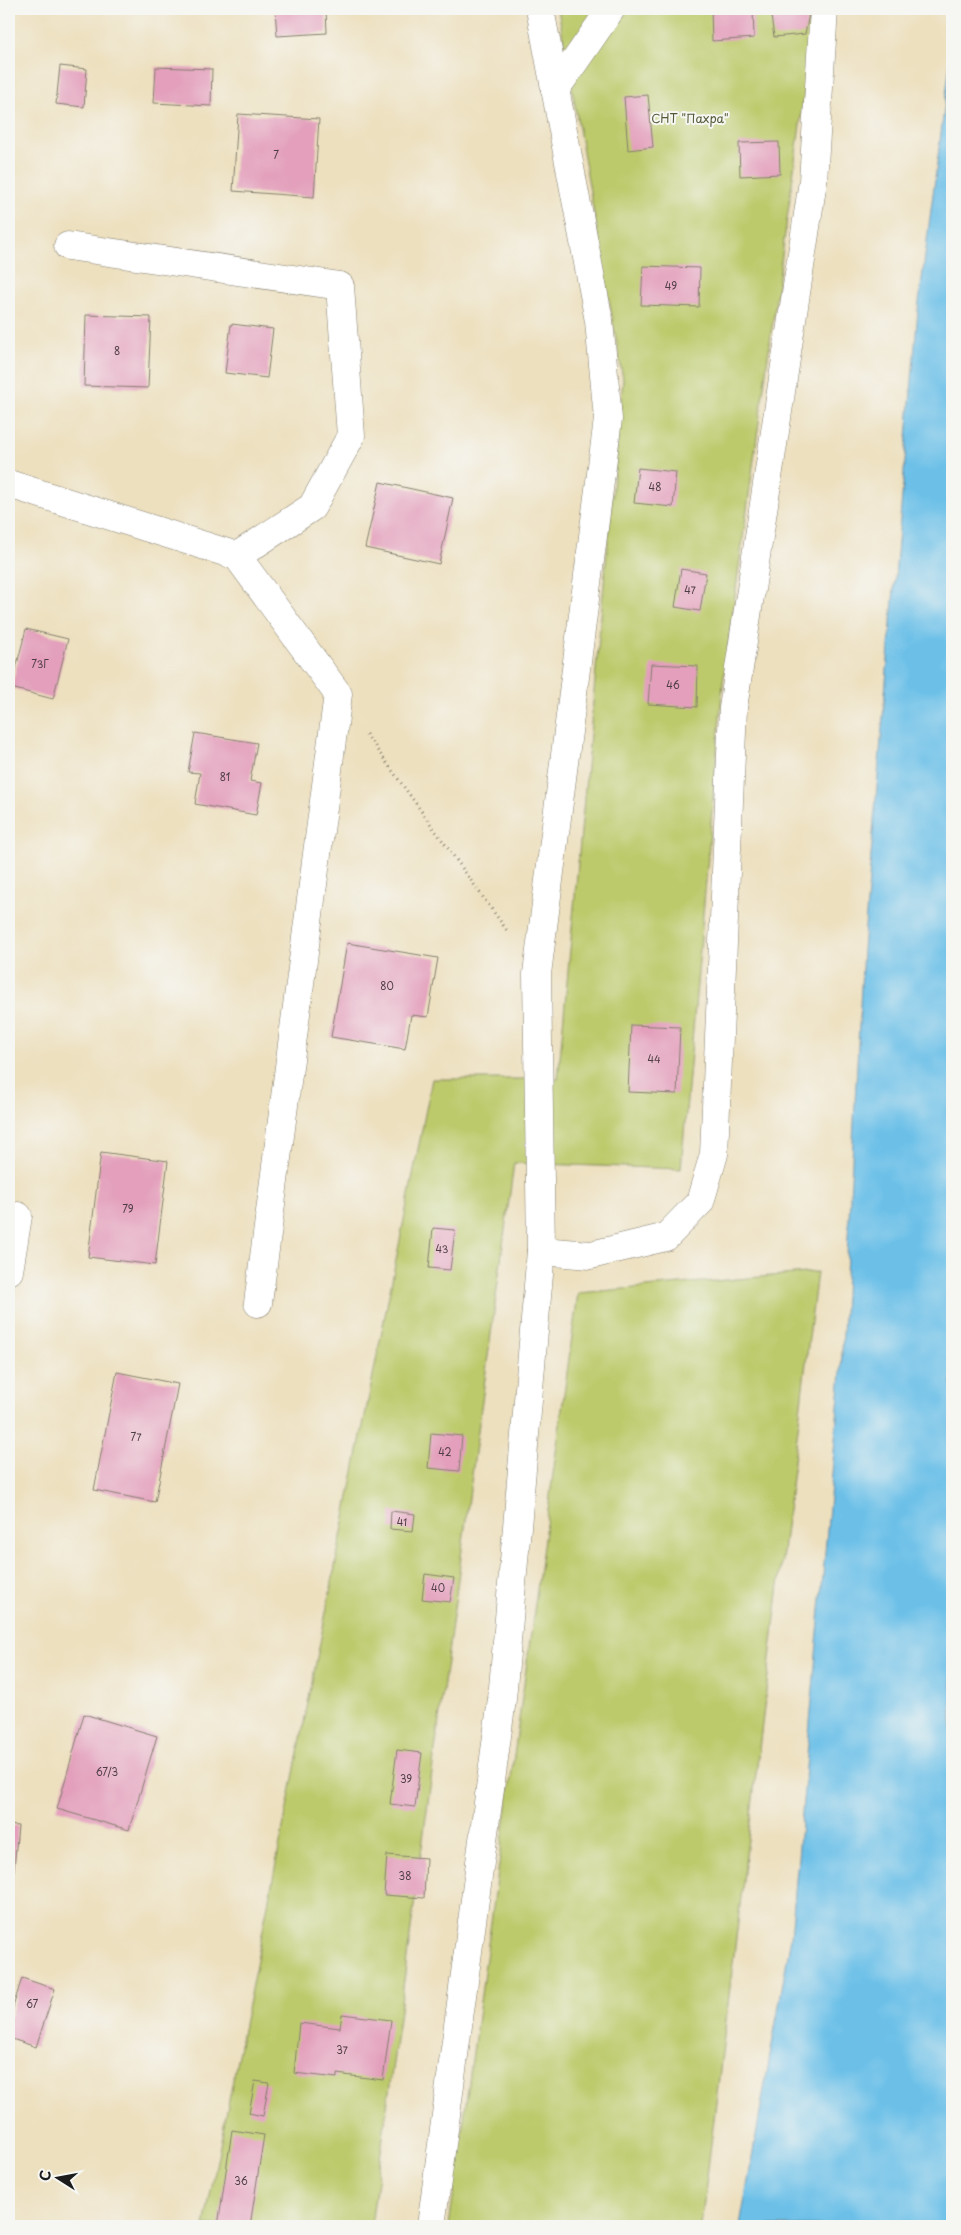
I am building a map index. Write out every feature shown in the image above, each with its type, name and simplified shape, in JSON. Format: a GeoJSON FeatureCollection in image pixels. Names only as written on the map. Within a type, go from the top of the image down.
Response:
{"type":"FeatureCollection","features":[{"type":"Feature","properties":{"kind":"lane"},"geometry":{"type":"LineString","coordinates":[[431,2226],[502,1699],[541,1251],[537,974],[608,419],[599,321],[540,9]]}},
{"type":"Feature","properties":{"kind":"lane"},"geometry":{"type":"LineString","coordinates":[[555,90],[611,9]]}},
{"type":"Feature","properties":{"kind":"lane"},"geometry":{"type":"LineString","coordinates":[[541,1251],[591,1255],[666,1237],[700,1202],[714,1154],[733,708],[813,181],[824,9]]}},
{"type":"Feature","properties":{"kind":"lane"},"geometry":{"type":"LineString","coordinates":[[68,246],[340,286],[351,436],[312,507],[237,556]]}},
{"type":"Feature","properties":{"kind":"lane"},"geometry":{"type":"LineString","coordinates":[[9,484],[237,556],[338,694],[258,1303]]}},
{"type":"Feature","properties":{"kind":"lane"},"geometry":{"type":"LineString","coordinates":[[9,1271],[18,1216]]}},
{"type":"Feature","properties":{"kind":"path"},"geometry":{"type":"LineString","coordinates":[[338,694],[509,934]]}},
{"type":"Feature","properties":{"kind":"green space","name":"СНТ \"Пахра\""},"geometry":{"type":"Polygon","coordinates":[[[558,9],[816,9],[723,683],[681,1169],[514,1163],[371,2226],[204,2226],[432,1079],[558,1079],[623,379],[558,9]]]}},
{"type":"Feature","properties":{"kind":"green space"},"geometry":{"type":"Polygon","coordinates":[[[817,1272],[701,2226],[449,2226],[578,1293],[817,1272]]]}},
{"type":"Feature","properties":{"kind":"water"},"geometry":{"type":"Polygon","coordinates":[[[952,48],[952,2226],[740,2226],[791,1937],[841,1372],[863,949],[918,310],[952,48]]]}},
{"type":"Feature","properties":{"kind":"building"},"geometry":{"type":"Polygon","coordinates":[[[275,9],[326,9],[327,33],[277,36],[275,9]]]}},
{"type":"Feature","properties":{"kind":"building"},"geometry":{"type":"Polygon","coordinates":[[[711,9],[753,9],[754,38],[712,41],[711,9]]]}},
{"type":"Feature","properties":{"kind":"building"},"geometry":{"type":"Polygon","coordinates":[[[770,9],[810,9],[805,34],[774,37],[770,9]]]}},
{"type":"Feature","properties":{"kind":"building"},"geometry":{"type":"Polygon","coordinates":[[[60,66],[87,69],[84,107],[56,104],[60,66]]]}},
{"type":"Feature","properties":{"kind":"building"},"geometry":{"type":"Polygon","coordinates":[[[156,67],[212,69],[211,106],[154,103],[156,67]]]}},
{"type":"Feature","properties":{"kind":"building"},"geometry":{"type":"Polygon","coordinates":[[[648,95],[653,147],[628,150],[624,97],[648,95]]]}},
{"type":"Feature","properties":{"kind":"building"},"geometry":{"type":"Polygon","coordinates":[[[238,114],[319,119],[314,197],[233,191],[238,114]]]}},
{"type":"Feature","properties":{"kind":"building"},"geometry":{"type":"Polygon","coordinates":[[[779,142],[780,174],[740,176],[739,143],[779,142]]]}},
{"type":"Feature","properties":{"kind":"building"},"geometry":{"type":"Polygon","coordinates":[[[643,266],[700,268],[699,307],[641,305],[643,266]]]}},
{"type":"Feature","properties":{"kind":"building"},"geometry":{"type":"Polygon","coordinates":[[[86,315],[151,317],[148,388],[84,386],[86,315]]]}},
{"type":"Feature","properties":{"kind":"building"},"geometry":{"type":"Polygon","coordinates":[[[231,324],[273,329],[267,378],[225,373],[231,324]]]}},
{"type":"Feature","properties":{"kind":"building"},"geometry":{"type":"Polygon","coordinates":[[[638,468],[676,472],[673,507],[634,503],[638,468]]]}},
{"type":"Feature","properties":{"kind":"building"},"geometry":{"type":"Polygon","coordinates":[[[380,482],[453,498],[439,564],[365,548],[380,482]]]}},
{"type":"Feature","properties":{"kind":"building"},"geometry":{"type":"Polygon","coordinates":[[[681,569],[706,573],[700,611],[675,607],[681,569]]]}},
{"type":"Feature","properties":{"kind":"building"},"geometry":{"type":"Polygon","coordinates":[[[26,629],[68,639],[53,699],[11,688],[26,629]]]}},
{"type":"Feature","properties":{"kind":"building"},"geometry":{"type":"Polygon","coordinates":[[[651,664],[698,666],[697,707],[648,704],[651,664]]]}},
{"type":"Feature","properties":{"kind":"building"},"geometry":{"type":"Polygon","coordinates":[[[195,733],[257,743],[250,781],[262,783],[256,815],[195,804],[200,773],[188,772],[195,733]]]}},
{"type":"Feature","properties":{"kind":"building"},"geometry":{"type":"Polygon","coordinates":[[[347,943],[438,958],[428,1017],[411,1015],[405,1049],[331,1037],[347,943]]]}},
{"type":"Feature","properties":{"kind":"building"},"geometry":{"type":"Polygon","coordinates":[[[631,1025],[680,1027],[677,1094],[628,1092],[631,1025]]]}},
{"type":"Feature","properties":{"kind":"building"},"geometry":{"type":"Polygon","coordinates":[[[101,1152],[168,1161],[155,1265],[88,1257],[101,1152]]]}},
{"type":"Feature","properties":{"kind":"building"},"geometry":{"type":"Polygon","coordinates":[[[433,1228],[455,1230],[450,1270],[429,1268],[433,1228]]]}},
{"type":"Feature","properties":{"kind":"building"},"geometry":{"type":"Polygon","coordinates":[[[117,1372],[178,1384],[155,1502],[94,1490],[117,1372]]]}},
{"type":"Feature","properties":{"kind":"building"},"geometry":{"type":"Polygon","coordinates":[[[431,1433],[462,1436],[459,1471],[428,1468],[431,1433]]]}},
{"type":"Feature","properties":{"kind":"building"},"geometry":{"type":"Polygon","coordinates":[[[391,1511],[415,1514],[413,1531],[390,1529],[391,1511]]]}},
{"type":"Feature","properties":{"kind":"building"},"geometry":{"type":"Polygon","coordinates":[[[425,1574],[454,1578],[450,1602],[422,1599],[425,1574]]]}},
{"type":"Feature","properties":{"kind":"building"},"geometry":{"type":"Polygon","coordinates":[[[84,1714],[157,1736],[129,1830],[57,1809],[84,1714]]]}},
{"type":"Feature","properties":{"kind":"building"},"geometry":{"type":"Polygon","coordinates":[[[397,1750],[422,1753],[415,1807],[390,1804],[397,1750]]]}},
{"type":"Feature","properties":{"kind":"building"},"geometry":{"type":"Polygon","coordinates":[[[9,1825],[18,1826],[11,1901],[9,1901],[9,1825]]]}},
{"type":"Feature","properties":{"kind":"building"},"geometry":{"type":"Polygon","coordinates":[[[387,1855],[426,1858],[424,1898],[384,1895],[387,1855]]]}},
{"type":"Feature","properties":{"kind":"building"},"geometry":{"type":"Polygon","coordinates":[[[22,1978],[55,1989],[36,2047],[9,2038],[9,2020],[22,1978]]]}},
{"type":"Feature","properties":{"kind":"building"},"geometry":{"type":"Polygon","coordinates":[[[342,2014],[391,2020],[383,2080],[337,2074],[337,2078],[294,2073],[299,2023],[340,2028],[342,2014]]]}},
{"type":"Feature","properties":{"kind":"building"},"geometry":{"type":"Polygon","coordinates":[[[255,2081],[269,2083],[263,2116],[249,2113],[255,2081]]]}},
{"type":"Feature","properties":{"kind":"building"},"geometry":{"type":"Polygon","coordinates":[[[232,2130],[264,2135],[250,2226],[218,2226],[232,2130]]]}}]}
